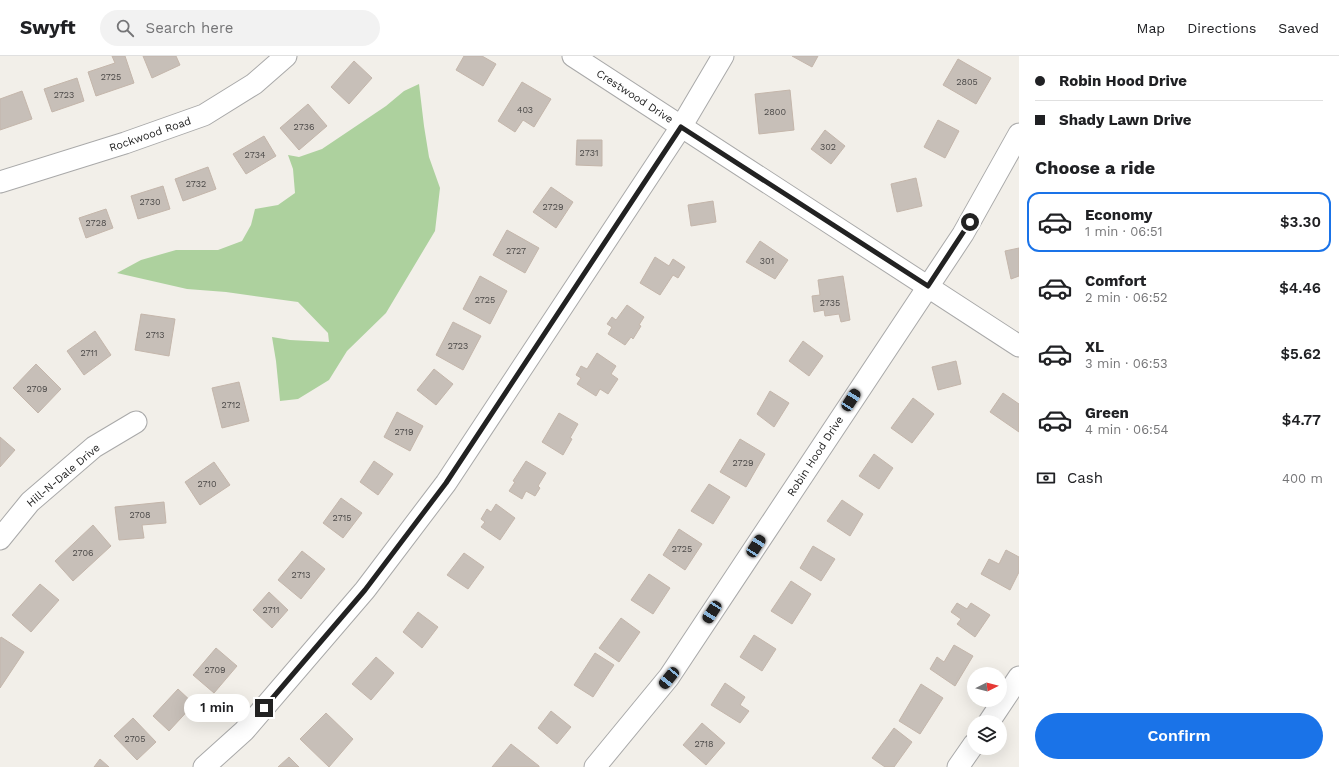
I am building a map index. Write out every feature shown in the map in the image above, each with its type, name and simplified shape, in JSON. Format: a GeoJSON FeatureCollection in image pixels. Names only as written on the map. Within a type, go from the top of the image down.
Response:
{"type":"FeatureCollection","features":[{"type":"Feature","properties":{"kind":"street","name":"Rockwood Road"},"geometry":{"type":"LineString","coordinates":[[0,182],[125,143],[204,115],[254,84],[286,56]]}},
{"type":"Feature","properties":{"kind":"street","name":"Crestwood Drive"},"geometry":{"type":"LineString","coordinates":[[573,56],[1019,346]]}},
{"type":"Feature","properties":{"kind":"street"},"geometry":{"type":"LineString","coordinates":[[204,767],[244,731],[365,590],[446,483],[681,127],[723,56]]}},
{"type":"Feature","properties":{"kind":"street","name":"Robin Hood Drive"},"geometry":{"type":"LineString","coordinates":[[595,767],[669,678],[963,234],[1019,134]]}},
{"type":"Feature","properties":{"kind":"street","name":"Hill-N-Dale Drive"},"geometry":{"type":"LineString","coordinates":[[0,539],[30,502],[94,447],[136,422]]}},
{"type":"Feature","properties":{"kind":"street"},"geometry":{"type":"LineString","coordinates":[[994,715],[1019,677]]}},
{"type":"Feature","properties":{"kind":"street"},"geometry":{"type":"LineString","coordinates":[[958,767],[967,754]]}},
{"type":"Feature","properties":{"kind":"green space"},"geometry":{"type":"Polygon","coordinates":[[[419,84],[429,157],[440,188],[435,231],[386,313],[347,351],[329,380],[298,399],[280,401],[272,337],[290,340],[329,342],[328,333],[298,302],[226,292],[187,289],[117,273],[141,260],[176,250],[218,250],[242,241],[251,225],[255,209],[278,205],[295,193],[293,169],[288,155],[299,157],[322,149],[386,106],[404,91],[419,84]]]}},
{"type":"Feature","properties":{"kind":"building"},"geometry":{"type":"Polygon","coordinates":[[[112,56],[125,56],[134,83],[96,96],[88,72],[115,63],[112,56]]]}},
{"type":"Feature","properties":{"kind":"building"},"geometry":{"type":"Polygon","coordinates":[[[143,56],[176,56],[180,65],[152,78],[143,56]]]}},
{"type":"Feature","properties":{"kind":"building"},"geometry":{"type":"Polygon","coordinates":[[[464,56],[482,56],[496,64],[483,86],[456,70],[464,56]]]}},
{"type":"Feature","properties":{"kind":"building"},"geometry":{"type":"Polygon","coordinates":[[[792,56],[818,56],[812,67],[792,56]]]}},
{"type":"Feature","properties":{"kind":"building"},"geometry":{"type":"Polygon","coordinates":[[[958,59],[991,78],[976,104],[943,85],[958,59]]]}},
{"type":"Feature","properties":{"kind":"building"},"geometry":{"type":"Polygon","coordinates":[[[354,61],[372,78],[349,104],[331,87],[354,61]]]}},
{"type":"Feature","properties":{"kind":"building"},"geometry":{"type":"Polygon","coordinates":[[[77,78],[84,101],[52,112],[44,89],[77,78]]]}},
{"type":"Feature","properties":{"kind":"building"},"geometry":{"type":"Polygon","coordinates":[[[522,82],[551,99],[534,127],[523,120],[515,132],[498,121],[522,82]]]}},
{"type":"Feature","properties":{"kind":"building"},"geometry":{"type":"Polygon","coordinates":[[[790,90],[794,130],[759,134],[755,94],[790,90]]]}},
{"type":"Feature","properties":{"kind":"building"},"geometry":{"type":"Polygon","coordinates":[[[22,91],[32,119],[0,130],[0,99],[22,91]]]}},
{"type":"Feature","properties":{"kind":"building"},"geometry":{"type":"Polygon","coordinates":[[[308,104],[327,126],[299,150],[280,128],[308,104]]]}},
{"type":"Feature","properties":{"kind":"building"},"geometry":{"type":"Polygon","coordinates":[[[938,120],[959,131],[945,158],[924,147],[938,120]]]}},
{"type":"Feature","properties":{"kind":"building"},"geometry":{"type":"Polygon","coordinates":[[[825,130],[845,146],[831,164],[811,149],[825,130]]]}},
{"type":"Feature","properties":{"kind":"building"},"geometry":{"type":"Polygon","coordinates":[[[264,136],[276,156],[246,174],[233,154],[264,136]]]}},
{"type":"Feature","properties":{"kind":"building"},"geometry":{"type":"Polygon","coordinates":[[[577,140],[602,140],[602,166],[576,165],[577,140]]]}},
{"type":"Feature","properties":{"kind":"building"},"geometry":{"type":"Polygon","coordinates":[[[208,167],[216,189],[183,201],[175,179],[208,167]]]}},
{"type":"Feature","properties":{"kind":"building"},"geometry":{"type":"Polygon","coordinates":[[[916,178],[922,206],[897,212],[891,184],[916,178]]]}},
{"type":"Feature","properties":{"kind":"building"},"geometry":{"type":"Polygon","coordinates":[[[163,186],[170,209],[138,219],[131,196],[163,186]]]}},
{"type":"Feature","properties":{"kind":"building"},"geometry":{"type":"Polygon","coordinates":[[[551,187],[573,202],[556,228],[533,212],[551,187]]]}},
{"type":"Feature","properties":{"kind":"building"},"geometry":{"type":"Polygon","coordinates":[[[713,201],[716,222],[691,226],[688,205],[713,201]]]}},
{"type":"Feature","properties":{"kind":"building"},"geometry":{"type":"Polygon","coordinates":[[[106,209],[113,228],[86,238],[79,218],[106,209]]]}},
{"type":"Feature","properties":{"kind":"building"},"geometry":{"type":"Polygon","coordinates":[[[507,230],[539,248],[525,273],[493,255],[507,230]]]}},
{"type":"Feature","properties":{"kind":"building"},"geometry":{"type":"Polygon","coordinates":[[[760,241],[788,260],[775,279],[746,262],[760,241]]]}},
{"type":"Feature","properties":{"kind":"building"},"geometry":{"type":"Polygon","coordinates":[[[1019,248],[1019,276],[1011,279],[1005,251],[1019,248]]]}},
{"type":"Feature","properties":{"kind":"building"},"geometry":{"type":"Polygon","coordinates":[[[655,257],[669,266],[673,259],[685,267],[678,278],[673,275],[660,295],[640,283],[655,257]]]}},
{"type":"Feature","properties":{"kind":"building"},"geometry":{"type":"Polygon","coordinates":[[[480,276],[507,291],[490,324],[463,309],[480,276]]]}},
{"type":"Feature","properties":{"kind":"building"},"geometry":{"type":"Polygon","coordinates":[[[843,276],[850,320],[841,322],[839,314],[825,316],[824,310],[814,312],[812,296],[820,295],[818,280],[843,276]]]}},
{"type":"Feature","properties":{"kind":"building"},"geometry":{"type":"Polygon","coordinates":[[[627,305],[644,317],[639,325],[641,326],[633,339],[631,337],[625,345],[608,334],[612,327],[607,324],[612,317],[616,320],[627,305]]]}},
{"type":"Feature","properties":{"kind":"building"},"geometry":{"type":"Polygon","coordinates":[[[141,314],[175,319],[169,356],[135,350],[141,314]]]}},
{"type":"Feature","properties":{"kind":"building"},"geometry":{"type":"Polygon","coordinates":[[[453,322],[481,336],[463,370],[436,355],[453,322]]]}},
{"type":"Feature","properties":{"kind":"building"},"geometry":{"type":"Polygon","coordinates":[[[95,331],[111,355],[84,375],[67,351],[95,331]]]}},
{"type":"Feature","properties":{"kind":"building"},"geometry":{"type":"Polygon","coordinates":[[[803,341],[823,356],[809,376],[789,361],[803,341]]]}},
{"type":"Feature","properties":{"kind":"building"},"geometry":{"type":"Polygon","coordinates":[[[597,353],[616,366],[611,374],[618,379],[608,394],[600,389],[596,396],[577,384],[581,378],[576,375],[581,366],[587,369],[597,353]]]}},
{"type":"Feature","properties":{"kind":"building"},"geometry":{"type":"Polygon","coordinates":[[[956,361],[961,384],[938,390],[932,367],[956,361]]]}},
{"type":"Feature","properties":{"kind":"building"},"geometry":{"type":"Polygon","coordinates":[[[36,364],[61,389],[38,413],[13,388],[36,364]]]}},
{"type":"Feature","properties":{"kind":"building"},"geometry":{"type":"Polygon","coordinates":[[[434,369],[453,384],[436,405],[417,390],[434,369]]]}},
{"type":"Feature","properties":{"kind":"building"},"geometry":{"type":"Polygon","coordinates":[[[239,382],[249,421],[222,428],[212,388],[239,382]]]}},
{"type":"Feature","properties":{"kind":"building"},"geometry":{"type":"Polygon","coordinates":[[[770,391],[789,403],[774,427],[757,414],[770,391]]]}},
{"type":"Feature","properties":{"kind":"building"},"geometry":{"type":"Polygon","coordinates":[[[1003,393],[1019,404],[1019,432],[990,412],[1003,393]]]}},
{"type":"Feature","properties":{"kind":"building"},"geometry":{"type":"Polygon","coordinates":[[[913,398],[934,414],[912,443],[891,428],[913,398]]]}},
{"type":"Feature","properties":{"kind":"building"},"geometry":{"type":"Polygon","coordinates":[[[397,412],[423,426],[410,451],[384,437],[397,412]]]}},
{"type":"Feature","properties":{"kind":"building"},"geometry":{"type":"Polygon","coordinates":[[[559,413],[578,424],[563,455],[542,442],[559,413]]]}},
{"type":"Feature","properties":{"kind":"building"},"geometry":{"type":"Polygon","coordinates":[[[0,437],[15,450],[0,467],[0,437]]]}},
{"type":"Feature","properties":{"kind":"building"},"geometry":{"type":"Polygon","coordinates":[[[740,439],[765,454],[746,487],[720,472],[740,439]]]}},
{"type":"Feature","properties":{"kind":"building"},"geometry":{"type":"Polygon","coordinates":[[[874,454],[893,468],[879,489],[859,476],[874,454]]]}},
{"type":"Feature","properties":{"kind":"building"},"geometry":{"type":"Polygon","coordinates":[[[374,461],[393,474],[378,495],[360,482],[374,461]]]}},
{"type":"Feature","properties":{"kind":"building"},"geometry":{"type":"Polygon","coordinates":[[[526,461],[546,473],[538,486],[540,488],[535,496],[526,491],[522,499],[509,491],[515,482],[513,481],[526,461]]]}},
{"type":"Feature","properties":{"kind":"building"},"geometry":{"type":"Polygon","coordinates":[[[214,462],[230,485],[200,505],[185,482],[214,462]]]}},
{"type":"Feature","properties":{"kind":"building"},"geometry":{"type":"Polygon","coordinates":[[[709,484],[730,497],[713,524],[691,511],[709,484]]]}},
{"type":"Feature","properties":{"kind":"building"},"geometry":{"type":"Polygon","coordinates":[[[341,498],[362,513],[343,538],[323,523],[341,498]]]}},
{"type":"Feature","properties":{"kind":"building"},"geometry":{"type":"Polygon","coordinates":[[[842,500],[863,514],[850,536],[827,521],[842,500]]]}},
{"type":"Feature","properties":{"kind":"building"},"geometry":{"type":"Polygon","coordinates":[[[164,502],[166,523],[142,525],[144,538],[119,540],[115,507],[164,502]]]}},
{"type":"Feature","properties":{"kind":"building"},"geometry":{"type":"Polygon","coordinates":[[[496,504],[515,518],[500,540],[481,527],[485,522],[481,519],[487,509],[491,512],[496,504]]]}},
{"type":"Feature","properties":{"kind":"building"},"geometry":{"type":"Polygon","coordinates":[[[93,525],[111,546],[73,581],[55,561],[93,525]]]}},
{"type":"Feature","properties":{"kind":"building"},"geometry":{"type":"Polygon","coordinates":[[[679,529],[702,544],[685,570],[663,555],[679,529]]]}},
{"type":"Feature","properties":{"kind":"building"},"geometry":{"type":"Polygon","coordinates":[[[813,546],[835,559],[821,581],[800,568],[813,546]]]}},
{"type":"Feature","properties":{"kind":"building"},"geometry":{"type":"Polygon","coordinates":[[[1006,550],[1019,557],[1019,572],[1010,590],[981,574],[989,559],[999,564],[1006,550]]]}},
{"type":"Feature","properties":{"kind":"building"},"geometry":{"type":"Polygon","coordinates":[[[302,551],[325,569],[301,599],[278,580],[302,551]]]}},
{"type":"Feature","properties":{"kind":"building"},"geometry":{"type":"Polygon","coordinates":[[[464,553],[484,567],[468,589],[447,575],[464,553]]]}},
{"type":"Feature","properties":{"kind":"building"},"geometry":{"type":"Polygon","coordinates":[[[649,574],[670,588],[653,614],[631,600],[649,574]]]}},
{"type":"Feature","properties":{"kind":"building"},"geometry":{"type":"Polygon","coordinates":[[[791,581],[811,594],[792,624],[771,611],[791,581]]]}},
{"type":"Feature","properties":{"kind":"building"},"geometry":{"type":"Polygon","coordinates":[[[40,584],[59,600],[31,632],[12,615],[40,584]]]}},
{"type":"Feature","properties":{"kind":"building"},"geometry":{"type":"Polygon","coordinates":[[[269,592],[288,610],[272,628],[253,610],[269,592]]]}},
{"type":"Feature","properties":{"kind":"building"},"geometry":{"type":"Polygon","coordinates":[[[957,603],[967,609],[971,603],[990,615],[975,637],[957,624],[961,619],[951,612],[957,603]]]}},
{"type":"Feature","properties":{"kind":"building"},"geometry":{"type":"Polygon","coordinates":[[[418,612],[438,627],[422,648],[403,632],[418,612]]]}},
{"type":"Feature","properties":{"kind":"building"},"geometry":{"type":"Polygon","coordinates":[[[621,618],[640,632],[619,662],[599,648],[621,618]]]}},
{"type":"Feature","properties":{"kind":"building"},"geometry":{"type":"Polygon","coordinates":[[[754,635],[776,649],[762,671],[740,657],[754,635]]]}},
{"type":"Feature","properties":{"kind":"building"},"geometry":{"type":"Polygon","coordinates":[[[1,637],[24,652],[0,688],[0,639],[1,637]]]}},
{"type":"Feature","properties":{"kind":"building"},"geometry":{"type":"Polygon","coordinates":[[[954,645],[973,656],[955,686],[930,669],[937,657],[944,662],[954,645]]]}},
{"type":"Feature","properties":{"kind":"building"},"geometry":{"type":"Polygon","coordinates":[[[216,648],[237,666],[214,693],[193,675],[216,648]]]}},
{"type":"Feature","properties":{"kind":"building"},"geometry":{"type":"Polygon","coordinates":[[[595,653],[614,665],[593,697],[574,685],[595,653]]]}},
{"type":"Feature","properties":{"kind":"building"},"geometry":{"type":"Polygon","coordinates":[[[376,657],[394,673],[371,700],[352,684],[376,657]]]}},
{"type":"Feature","properties":{"kind":"building"},"geometry":{"type":"Polygon","coordinates":[[[725,683],[745,697],[740,705],[749,711],[740,723],[711,705],[725,683]]]}},
{"type":"Feature","properties":{"kind":"building"},"geometry":{"type":"Polygon","coordinates":[[[921,684],[943,698],[920,734],[899,721],[921,684]]]}},
{"type":"Feature","properties":{"kind":"building"},"geometry":{"type":"Polygon","coordinates":[[[178,689],[194,704],[169,731],[153,716],[178,689]]]}},
{"type":"Feature","properties":{"kind":"building"},"geometry":{"type":"Polygon","coordinates":[[[551,711],[571,727],[557,744],[538,728],[551,711]]]}},
{"type":"Feature","properties":{"kind":"building"},"geometry":{"type":"Polygon","coordinates":[[[326,713],[353,739],[329,767],[300,739],[326,713]]]}},
{"type":"Feature","properties":{"kind":"building"},"geometry":{"type":"Polygon","coordinates":[[[133,718],[156,742],[137,760],[114,736],[133,718]]]}},
{"type":"Feature","properties":{"kind":"building"},"geometry":{"type":"Polygon","coordinates":[[[702,723],[725,743],[706,765],[683,745],[702,723]]]}},
{"type":"Feature","properties":{"kind":"building"},"geometry":{"type":"Polygon","coordinates":[[[894,728],[912,742],[894,767],[885,767],[872,758],[894,728]]]}},
{"type":"Feature","properties":{"kind":"building"},"geometry":{"type":"Polygon","coordinates":[[[511,744],[539,766],[539,767],[492,767],[511,744]]]}},
{"type":"Feature","properties":{"kind":"building"},"geometry":{"type":"Polygon","coordinates":[[[289,757],[299,767],[278,767],[289,757]]]}},
{"type":"Feature","properties":{"kind":"building"},"geometry":{"type":"Polygon","coordinates":[[[100,759],[109,767],[94,767],[100,759]]]}},
{"type":"Feature","properties":{"kind":"route"},"geometry":{"type":"LineString","coordinates":[[264,708],[365,590],[446,483],[681,127],[928,286],[970,222]]}}]}
